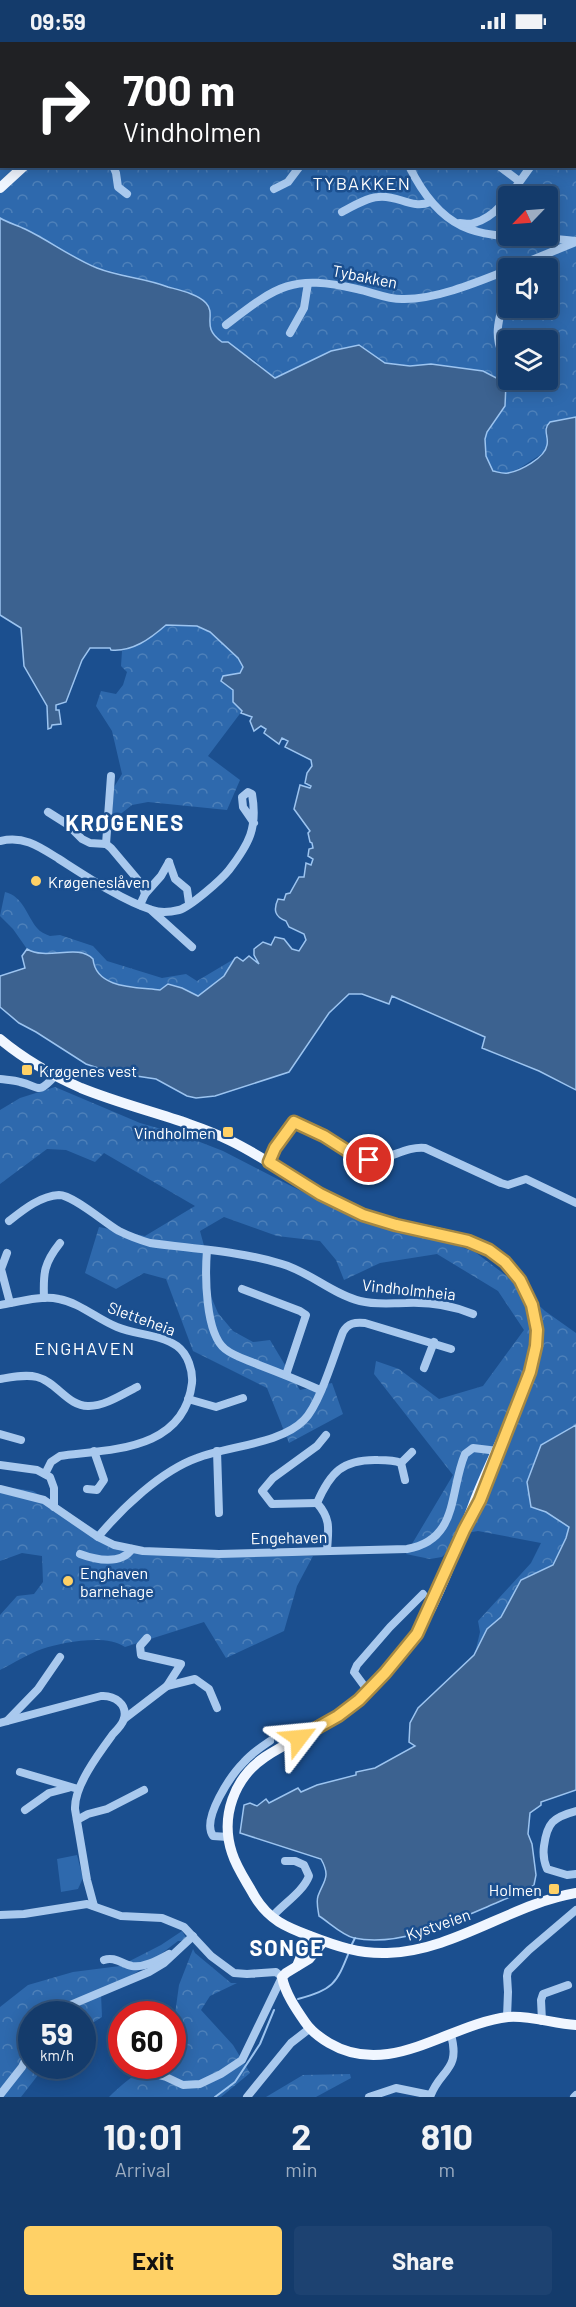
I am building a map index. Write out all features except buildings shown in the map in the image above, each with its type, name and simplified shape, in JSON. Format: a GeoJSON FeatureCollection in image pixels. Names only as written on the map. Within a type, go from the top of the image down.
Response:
{"type":"FeatureCollection","features":[{"type":"Feature","properties":{"kind":"main road"},"geometry":{"type":"LineString","coordinates":[[0,188],[22,168]]}},
{"type":"Feature","properties":{"kind":"main road","name":"Kystveien"},"geometry":{"type":"LineString","coordinates":[[0,1039],[23,1057],[55,1076],[84,1089],[205,1130],[269,1162],[320,1194],[363,1215],[396,1225],[451,1236],[480,1246],[505,1262],[520,1280],[535,1315],[536,1346],[524,1388],[432,1602],[396,1660],[368,1691],[338,1716],[268,1755],[251,1769],[238,1785],[232,1800],[228,1820],[228,1837],[235,1861],[251,1890],[274,1915],[309,1936],[358,1952],[395,1953],[424,1947],[525,1907],[576,1893]]}},
{"type":"Feature","properties":{"kind":"main road"},"geometry":{"type":"LineString","coordinates":[[297,1966],[309,1936]]}},
{"type":"Feature","properties":{"kind":"main road"},"geometry":{"type":"LineString","coordinates":[[323,1942],[309,1959],[282,1977],[291,2001],[309,2029],[336,2047],[369,2055],[396,2053],[507,2017],[576,2025]]}},
{"type":"Feature","properties":{"kind":"street"},"geometry":{"type":"LineString","coordinates":[[114,168],[118,187],[127,194]]}},
{"type":"Feature","properties":{"kind":"street"},"geometry":{"type":"LineString","coordinates":[[274,189],[288,182],[298,168]]}},
{"type":"Feature","properties":{"kind":"street","name":"Tybakken"},"geometry":{"type":"LineString","coordinates":[[410,168],[422,193],[458,226],[489,235],[576,241]]}},
{"type":"Feature","properties":{"kind":"street"},"geometry":{"type":"LineString","coordinates":[[502,168],[519,181]]}},
{"type":"Feature","properties":{"kind":"street"},"geometry":{"type":"LineString","coordinates":[[458,226],[461,222],[471,224],[478,222],[490,214],[510,195],[529,168]]}},
{"type":"Feature","properties":{"kind":"street"},"geometry":{"type":"LineString","coordinates":[[342,212],[377,197],[387,197],[414,205],[430,202]]}},
{"type":"Feature","properties":{"kind":"street","name":"Tybakken"},"geometry":{"type":"LineString","coordinates":[[537,258],[576,241]]}},
{"type":"Feature","properties":{"kind":"street","name":"Tybakken"},"geometry":{"type":"LineString","coordinates":[[226,325],[275,290],[288,285],[329,283],[404,299],[441,293],[498,274]]}},
{"type":"Feature","properties":{"kind":"street"},"geometry":{"type":"LineString","coordinates":[[290,333],[304,308],[308,283]]}},
{"type":"Feature","properties":{"kind":"street"},"geometry":{"type":"LineString","coordinates":[[498,338],[496,330],[500,318]]}},
{"type":"Feature","properties":{"kind":"street"},"geometry":{"type":"LineString","coordinates":[[106,844],[111,776]]}},
{"type":"Feature","properties":{"kind":"street"},"geometry":{"type":"LineString","coordinates":[[48,812],[67,824],[82,839],[90,843],[106,844],[140,881],[145,894]]}},
{"type":"Feature","properties":{"kind":"street"},"geometry":{"type":"LineString","coordinates":[[151,910],[183,909],[212,886],[228,870],[253,834],[254,823]]}},
{"type":"Feature","properties":{"kind":"street"},"geometry":{"type":"LineString","coordinates":[[0,841],[18,839],[37,845],[106,888],[151,910],[192,947]]}},
{"type":"Feature","properties":{"kind":"street"},"geometry":{"type":"LineString","coordinates":[[140,905],[145,894],[161,876],[169,862],[176,879],[187,889],[189,903]]}},
{"type":"Feature","properties":{"kind":"street"},"geometry":{"type":"LineString","coordinates":[[0,1079],[22,1082],[39,1089],[46,1086],[55,1076]]}},
{"type":"Feature","properties":{"kind":"street"},"geometry":{"type":"LineString","coordinates":[[269,1162],[275,1148],[294,1122],[362,1158],[381,1159],[417,1147],[425,1148],[501,1183],[508,1185],[526,1179],[576,1203]]}},
{"type":"Feature","properties":{"kind":"street","name":"Vindholmheia"},"geometry":{"type":"LineString","coordinates":[[9,1221],[34,1203],[47,1197],[62,1195],[73,1199],[97,1217],[136,1239],[150,1243],[256,1257],[284,1264],[360,1301],[375,1304],[435,1304],[455,1307],[473,1314]]}},
{"type":"Feature","properties":{"kind":"street"},"geometry":{"type":"LineString","coordinates":[[44,1298],[45,1268],[50,1256],[60,1243]]}},
{"type":"Feature","properties":{"kind":"street"},"geometry":{"type":"LineString","coordinates":[[207,1250],[208,1293],[213,1328],[218,1342],[235,1355],[320,1390]]}},
{"type":"Feature","properties":{"kind":"street"},"geometry":{"type":"LineString","coordinates":[[7,1253],[1,1269],[10,1303]]}},
{"type":"Feature","properties":{"kind":"street"},"geometry":{"type":"LineString","coordinates":[[242,1289],[300,1311],[306,1316],[286,1375]]}},
{"type":"Feature","properties":{"kind":"street","name":"Sletteheia"},"geometry":{"type":"LineString","coordinates":[[0,1305],[44,1298],[66,1301],[116,1326],[177,1346],[189,1362],[192,1374],[188,1399],[176,1421],[152,1440],[127,1448],[55,1457],[45,1474]]}},
{"type":"Feature","properties":{"kind":"street"},"geometry":{"type":"LineString","coordinates":[[98,1538],[129,1505],[171,1470],[198,1457],[274,1436],[296,1427],[310,1413],[343,1332],[353,1323],[365,1323],[398,1335],[434,1342],[452,1349]]}},
{"type":"Feature","properties":{"kind":"street"},"geometry":{"type":"LineString","coordinates":[[424,1368],[434,1342]]}},
{"type":"Feature","properties":{"kind":"street"},"geometry":{"type":"LineString","coordinates":[[0,1379],[23,1376],[40,1377],[74,1402],[86,1406],[100,1404],[137,1387]]}},
{"type":"Feature","properties":{"kind":"street"},"geometry":{"type":"LineString","coordinates":[[188,1399],[216,1407],[243,1398]]}},
{"type":"Feature","properties":{"kind":"street"},"geometry":{"type":"LineString","coordinates":[[0,1434],[21,1440]]}},
{"type":"Feature","properties":{"kind":"street"},"geometry":{"type":"LineString","coordinates":[[317,1503],[272,1504],[262,1491],[273,1478],[317,1446],[326,1435]]}},
{"type":"Feature","properties":{"kind":"street","name":"Engehaven"},"geometry":{"type":"LineString","coordinates":[[0,1489],[44,1500],[98,1538],[132,1550],[184,1554],[407,1549],[429,1542],[440,1533],[447,1521],[465,1454],[473,1448],[498,1451]]}},
{"type":"Feature","properties":{"kind":"street"},"geometry":{"type":"LineString","coordinates":[[87,1489],[97,1490],[104,1480],[94,1451]]}},
{"type":"Feature","properties":{"kind":"street"},"geometry":{"type":"LineString","coordinates":[[217,1451],[219,1513]]}},
{"type":"Feature","properties":{"kind":"street"},"geometry":{"type":"LineString","coordinates":[[401,1463],[412,1452]]}},
{"type":"Feature","properties":{"kind":"street"},"geometry":{"type":"LineString","coordinates":[[317,1503],[325,1483],[332,1475],[352,1462],[376,1460],[401,1463]]}},
{"type":"Feature","properties":{"kind":"street"},"geometry":{"type":"LineString","coordinates":[[401,1463],[405,1480]]}},
{"type":"Feature","properties":{"kind":"street"},"geometry":{"type":"LineString","coordinates":[[0,1465],[37,1470],[45,1474],[53,1483],[54,1507]]}},
{"type":"Feature","properties":{"kind":"street"},"geometry":{"type":"LineString","coordinates":[[317,1503],[325,1516],[330,1532],[327,1551]]}},
{"type":"Feature","properties":{"kind":"street"},"geometry":{"type":"LineString","coordinates":[[80,1554],[101,1561],[122,1557],[132,1550]]}},
{"type":"Feature","properties":{"kind":"street"},"geometry":{"type":"LineString","coordinates":[[368,1691],[354,1672],[357,1665],[423,1594]]}},
{"type":"Feature","properties":{"kind":"street"},"geometry":{"type":"LineString","coordinates":[[94,1906],[87,1880],[77,1820],[75,1788],[124,1719],[167,1686],[181,1664],[141,1655],[140,1646],[147,1638]]}},
{"type":"Feature","properties":{"kind":"street"},"geometry":{"type":"LineString","coordinates":[[3,1722],[38,1689],[60,1657]]}},
{"type":"Feature","properties":{"kind":"street"},"geometry":{"type":"LineString","coordinates":[[167,1686],[195,1679],[209,1689],[217,1708]]}},
{"type":"Feature","properties":{"kind":"street"},"geometry":{"type":"LineString","coordinates":[[3,1722],[106,1696],[111,1696],[120,1702],[124,1719]]}},
{"type":"Feature","properties":{"kind":"street"},"geometry":{"type":"LineString","coordinates":[[228,1837],[213,1836],[208,1825],[211,1816],[238,1768],[270,1741]]}},
{"type":"Feature","properties":{"kind":"street"},"geometry":{"type":"LineString","coordinates":[[20,1772],[75,1788]]}},
{"type":"Feature","properties":{"kind":"street"},"geometry":{"type":"LineString","coordinates":[[25,1810],[49,1793],[75,1788]]}},
{"type":"Feature","properties":{"kind":"street"},"geometry":{"type":"LineString","coordinates":[[77,1820],[106,1809],[144,1790]]}},
{"type":"Feature","properties":{"kind":"street"},"geometry":{"type":"LineString","coordinates":[[576,1811],[561,1816],[546,1828],[543,1851],[548,1869],[567,1875],[576,1874]]}},
{"type":"Feature","properties":{"kind":"street"},"geometry":{"type":"LineString","coordinates":[[274,1915],[306,1884],[309,1876],[304,1865],[295,1861],[285,1861]]}},
{"type":"Feature","properties":{"kind":"street"},"geometry":{"type":"LineString","coordinates":[[0,1915],[24,1914],[80,1904],[94,1906],[121,1916],[162,1918],[184,1927],[220,1964],[234,1972],[247,1974],[268,1971],[276,1972],[282,1977],[242,2060],[200,2084],[183,2085],[170,2079]]}},
{"type":"Feature","properties":{"kind":"street"},"geometry":{"type":"LineString","coordinates":[[507,2017],[508,1971],[576,1910]]}},
{"type":"Feature","properties":{"kind":"street"},"geometry":{"type":"LineString","coordinates":[[80,2001],[149,1972],[193,1936]]}},
{"type":"Feature","properties":{"kind":"street"},"geometry":{"type":"LineString","coordinates":[[104,1960],[109,1958],[129,1965],[142,1966],[177,1951]]}},
{"type":"Feature","properties":{"kind":"street"},"geometry":{"type":"LineString","coordinates":[[542,2021],[543,1994],[568,1984]]}},
{"type":"Feature","properties":{"kind":"street"},"geometry":{"type":"LineString","coordinates":[[247,2097],[291,2043],[309,2029]]}},
{"type":"Feature","properties":{"kind":"street"},"geometry":{"type":"LineString","coordinates":[[369,2097],[396,2088],[430,2096],[452,2064],[455,2054],[451,2035]]}},
{"type":"Feature","properties":{"kind":"street"},"geometry":{"type":"LineString","coordinates":[[0,2095],[18,2072]]}},
{"type":"Feature","properties":{"kind":"green space"},"geometry":{"type":"Polygon","coordinates":[[[0,168],[576,168],[576,417],[550,422],[545,428],[547,447],[543,453],[520,468],[506,474],[493,471],[486,456],[485,439],[495,419],[504,390],[558,390],[558,330],[498,330],[498,378],[483,371],[431,364],[410,366],[385,363],[331,351],[275,378],[254,360],[213,336],[210,309],[206,302],[157,283],[98,268],[62,251],[22,227],[14,226],[0,218],[0,168]]]}},
{"type":"Feature","properties":{"kind":"green space"},"geometry":{"type":"Polygon","coordinates":[[[166,625],[197,626],[210,632],[238,658],[243,667],[240,673],[224,676],[242,711],[208,756],[240,780],[227,810],[148,802],[132,805],[118,816],[112,815],[114,787],[122,774],[112,731],[96,706],[101,691],[116,694],[123,685],[127,672],[121,666],[122,651],[156,634],[166,625]]]}},
{"type":"Feature","properties":{"kind":"green space"},"geometry":{"type":"Polygon","coordinates":[[[5,892],[20,902],[33,923],[43,933],[50,936],[60,935],[93,946],[107,961],[162,978],[186,974],[197,981],[234,959],[224,976],[199,996],[183,988],[160,990],[121,985],[101,978],[88,954],[83,952],[40,954],[27,949],[13,929],[0,916],[5,892]]]}},
{"type":"Feature","properties":{"kind":"green space"},"geometry":{"type":"Polygon","coordinates":[[[55,1087],[140,1123],[182,1135],[223,1151],[344,1213],[388,1228],[433,1237],[475,1252],[512,1280],[545,1311],[576,1333],[576,1425],[541,1445],[531,1507],[546,1512],[569,1527],[566,1538],[553,1565],[521,1580],[501,1617],[487,1629],[475,1653],[480,1632],[478,1621],[531,1563],[541,1543],[478,1531],[466,1533],[442,1557],[430,1559],[406,1554],[453,1475],[374,1374],[376,1361],[399,1369],[439,1399],[483,1386],[524,1330],[498,1291],[437,1254],[380,1263],[344,1280],[336,1260],[320,1241],[277,1236],[224,1217],[200,1231],[209,1264],[207,1287],[218,1313],[233,1331],[253,1342],[270,1340],[300,1390],[332,1383],[343,1414],[289,1443],[267,1388],[193,1351],[166,1279],[144,1273],[116,1289],[85,1273],[99,1227],[145,1236],[195,1206],[104,1153],[95,1162],[66,1150],[47,1149],[0,1184],[0,1110],[20,1098],[55,1087]]]}},
{"type":"Feature","properties":{"kind":"green space"},"geometry":{"type":"Polygon","coordinates":[[[0,1486],[33,1491],[118,1544],[140,1552],[313,1556],[297,1586],[284,1631],[226,1658],[204,1622],[125,1647],[117,1643],[96,1640],[51,1646],[0,1670],[0,1615],[17,1596],[34,1594],[43,1582],[42,1556],[22,1553],[0,1561],[0,1486]]]}},
{"type":"Feature","properties":{"kind":"green space"},"geometry":{"type":"Polygon","coordinates":[[[77,1855],[83,1878],[78,1889],[61,1892],[57,1859],[77,1855]]]}},
{"type":"Feature","properties":{"kind":"green space"},"geometry":{"type":"Polygon","coordinates":[[[182,1931],[188,1941],[178,1941],[140,1970],[101,1994],[102,2017],[96,2021],[96,2001],[18,2001],[18,2079],[35,2079],[21,2097],[0,2097],[0,2007],[28,1985],[73,1972],[120,1966],[161,1945],[182,1931]]]}},
{"type":"Feature","properties":{"kind":"green space"},"geometry":{"type":"Polygon","coordinates":[[[193,1949],[231,1983],[237,1983],[210,1996],[201,2010],[233,2045],[250,2073],[221,2097],[109,2097],[130,2079],[186,2079],[186,2001],[177,2001],[179,1985],[193,1949]]]}},
{"type":"Feature","properties":{"kind":"green space"},"geometry":{"type":"Polygon","coordinates":[[[350,2074],[351,2078],[316,2097],[266,2097],[303,2075],[350,2074]]]}},
{"type":"Feature","properties":{"kind":"shaded area"},"geometry":{"type":"Polygon","coordinates":[[[0,218],[97,268],[198,297],[209,308],[210,326],[215,337],[222,342],[228,342],[275,378],[331,351],[359,345],[385,363],[410,366],[431,364],[483,371],[498,379],[498,390],[506,390],[505,406],[487,432],[485,439],[486,456],[493,471],[508,473],[531,463],[545,450],[546,428],[550,422],[576,417],[576,1090],[539,1071],[482,1048],[485,1037],[392,996],[389,1004],[362,994],[349,994],[329,1013],[289,1072],[215,1096],[196,1098],[187,1096],[156,1079],[110,1072],[86,1064],[19,1023],[0,1007],[0,976],[25,968],[22,956],[27,949],[44,953],[79,952],[87,954],[93,959],[101,976],[119,985],[160,990],[168,984],[198,996],[224,976],[235,958],[243,961],[249,956],[259,964],[254,955],[254,949],[263,942],[271,945],[275,937],[284,939],[292,949],[299,951],[306,940],[304,934],[289,927],[286,921],[277,915],[276,907],[278,899],[284,900],[299,877],[304,877],[306,863],[311,865],[313,859],[308,856],[309,849],[313,848],[308,833],[310,831],[294,809],[300,785],[310,788],[311,786],[305,783],[307,773],[312,766],[311,760],[285,747],[288,741],[282,738],[279,744],[264,733],[266,729],[261,726],[254,731],[250,721],[252,717],[241,713],[242,711],[233,702],[233,690],[221,681],[223,676],[240,673],[243,667],[238,658],[210,632],[197,626],[166,625],[147,640],[126,649],[90,648],[82,660],[66,702],[56,705],[61,724],[52,725],[48,729],[47,706],[24,666],[21,628],[0,615],[0,218]]]}},
{"type":"Feature","properties":{"kind":"shaded area"},"geometry":{"type":"Polygon","coordinates":[[[576,1425],[576,1790],[541,1802],[541,1805],[530,1813],[528,1834],[532,1844],[536,1875],[534,1885],[516,1895],[427,1931],[390,1939],[354,1938],[341,1932],[319,1916],[317,1898],[326,1874],[321,1859],[240,1833],[244,1805],[250,1803],[257,1806],[266,1799],[269,1803],[298,1788],[301,1792],[317,1785],[356,1775],[356,1772],[375,1768],[415,1746],[409,1742],[410,1723],[418,1708],[474,1655],[487,1629],[501,1617],[521,1580],[553,1565],[569,1527],[546,1512],[531,1507],[527,1482],[541,1445],[576,1425]]]}},
{"type":"Feature","properties":{"kind":"waterway"},"geometry":{"type":"LineString","coordinates":[[351,1946],[355,1938]]}},
{"type":"Feature","properties":{"kind":"waterway"},"geometry":{"type":"LineString","coordinates":[[298,1999],[319,1992],[332,1984],[349,1952]]}},
{"type":"Feature","properties":{"kind":"waterway"},"geometry":{"type":"LineString","coordinates":[[215,2097],[235,2082],[260,2044],[274,2010]]}},
{"type":"Feature","properties":{"kind":"place","name":"Krøgeneslåven"},"geometry":{"type":"Point","coordinates":[36,881]}},
{"type":"Feature","properties":{"kind":"place","name":"Krøgenes vest"},"geometry":{"type":"Point","coordinates":[27,1070]}},
{"type":"Feature","properties":{"kind":"place","name":"Vindholmen"},"geometry":{"type":"Point","coordinates":[228,1132]}},
{"type":"Feature","properties":{"kind":"place","name":"Enghaven barnehage"},"geometry":{"type":"Point","coordinates":[68,1581]}},
{"type":"Feature","properties":{"kind":"place","name":"Holmen"},"geometry":{"type":"Point","coordinates":[554,1889]}},
{"type":"Feature","properties":{"kind":"district","name":"TYBAKKEN"},"geometry":{"type":"Point","coordinates":[362,183]}},
{"type":"Feature","properties":{"kind":"district","name":"KRØGENES"},"geometry":{"type":"Point","coordinates":[125,822]}},
{"type":"Feature","properties":{"kind":"district","name":"ENGHAVEN"},"geometry":{"type":"Point","coordinates":[85,1348]}},
{"type":"Feature","properties":{"kind":"district","name":"SONGE"},"geometry":{"type":"Point","coordinates":[287,1947]}},
{"type":"Feature","properties":{"kind":"route"},"geometry":{"type":"LineString","coordinates":[[299,1738],[338,1716],[359,1700],[417,1634],[480,1500],[524,1388],[536,1346],[535,1315],[527,1291],[513,1270],[496,1255],[468,1241],[363,1215],[320,1194],[269,1162],[275,1148],[294,1122],[324,1136],[357,1157],[369,1160]]}}]}
